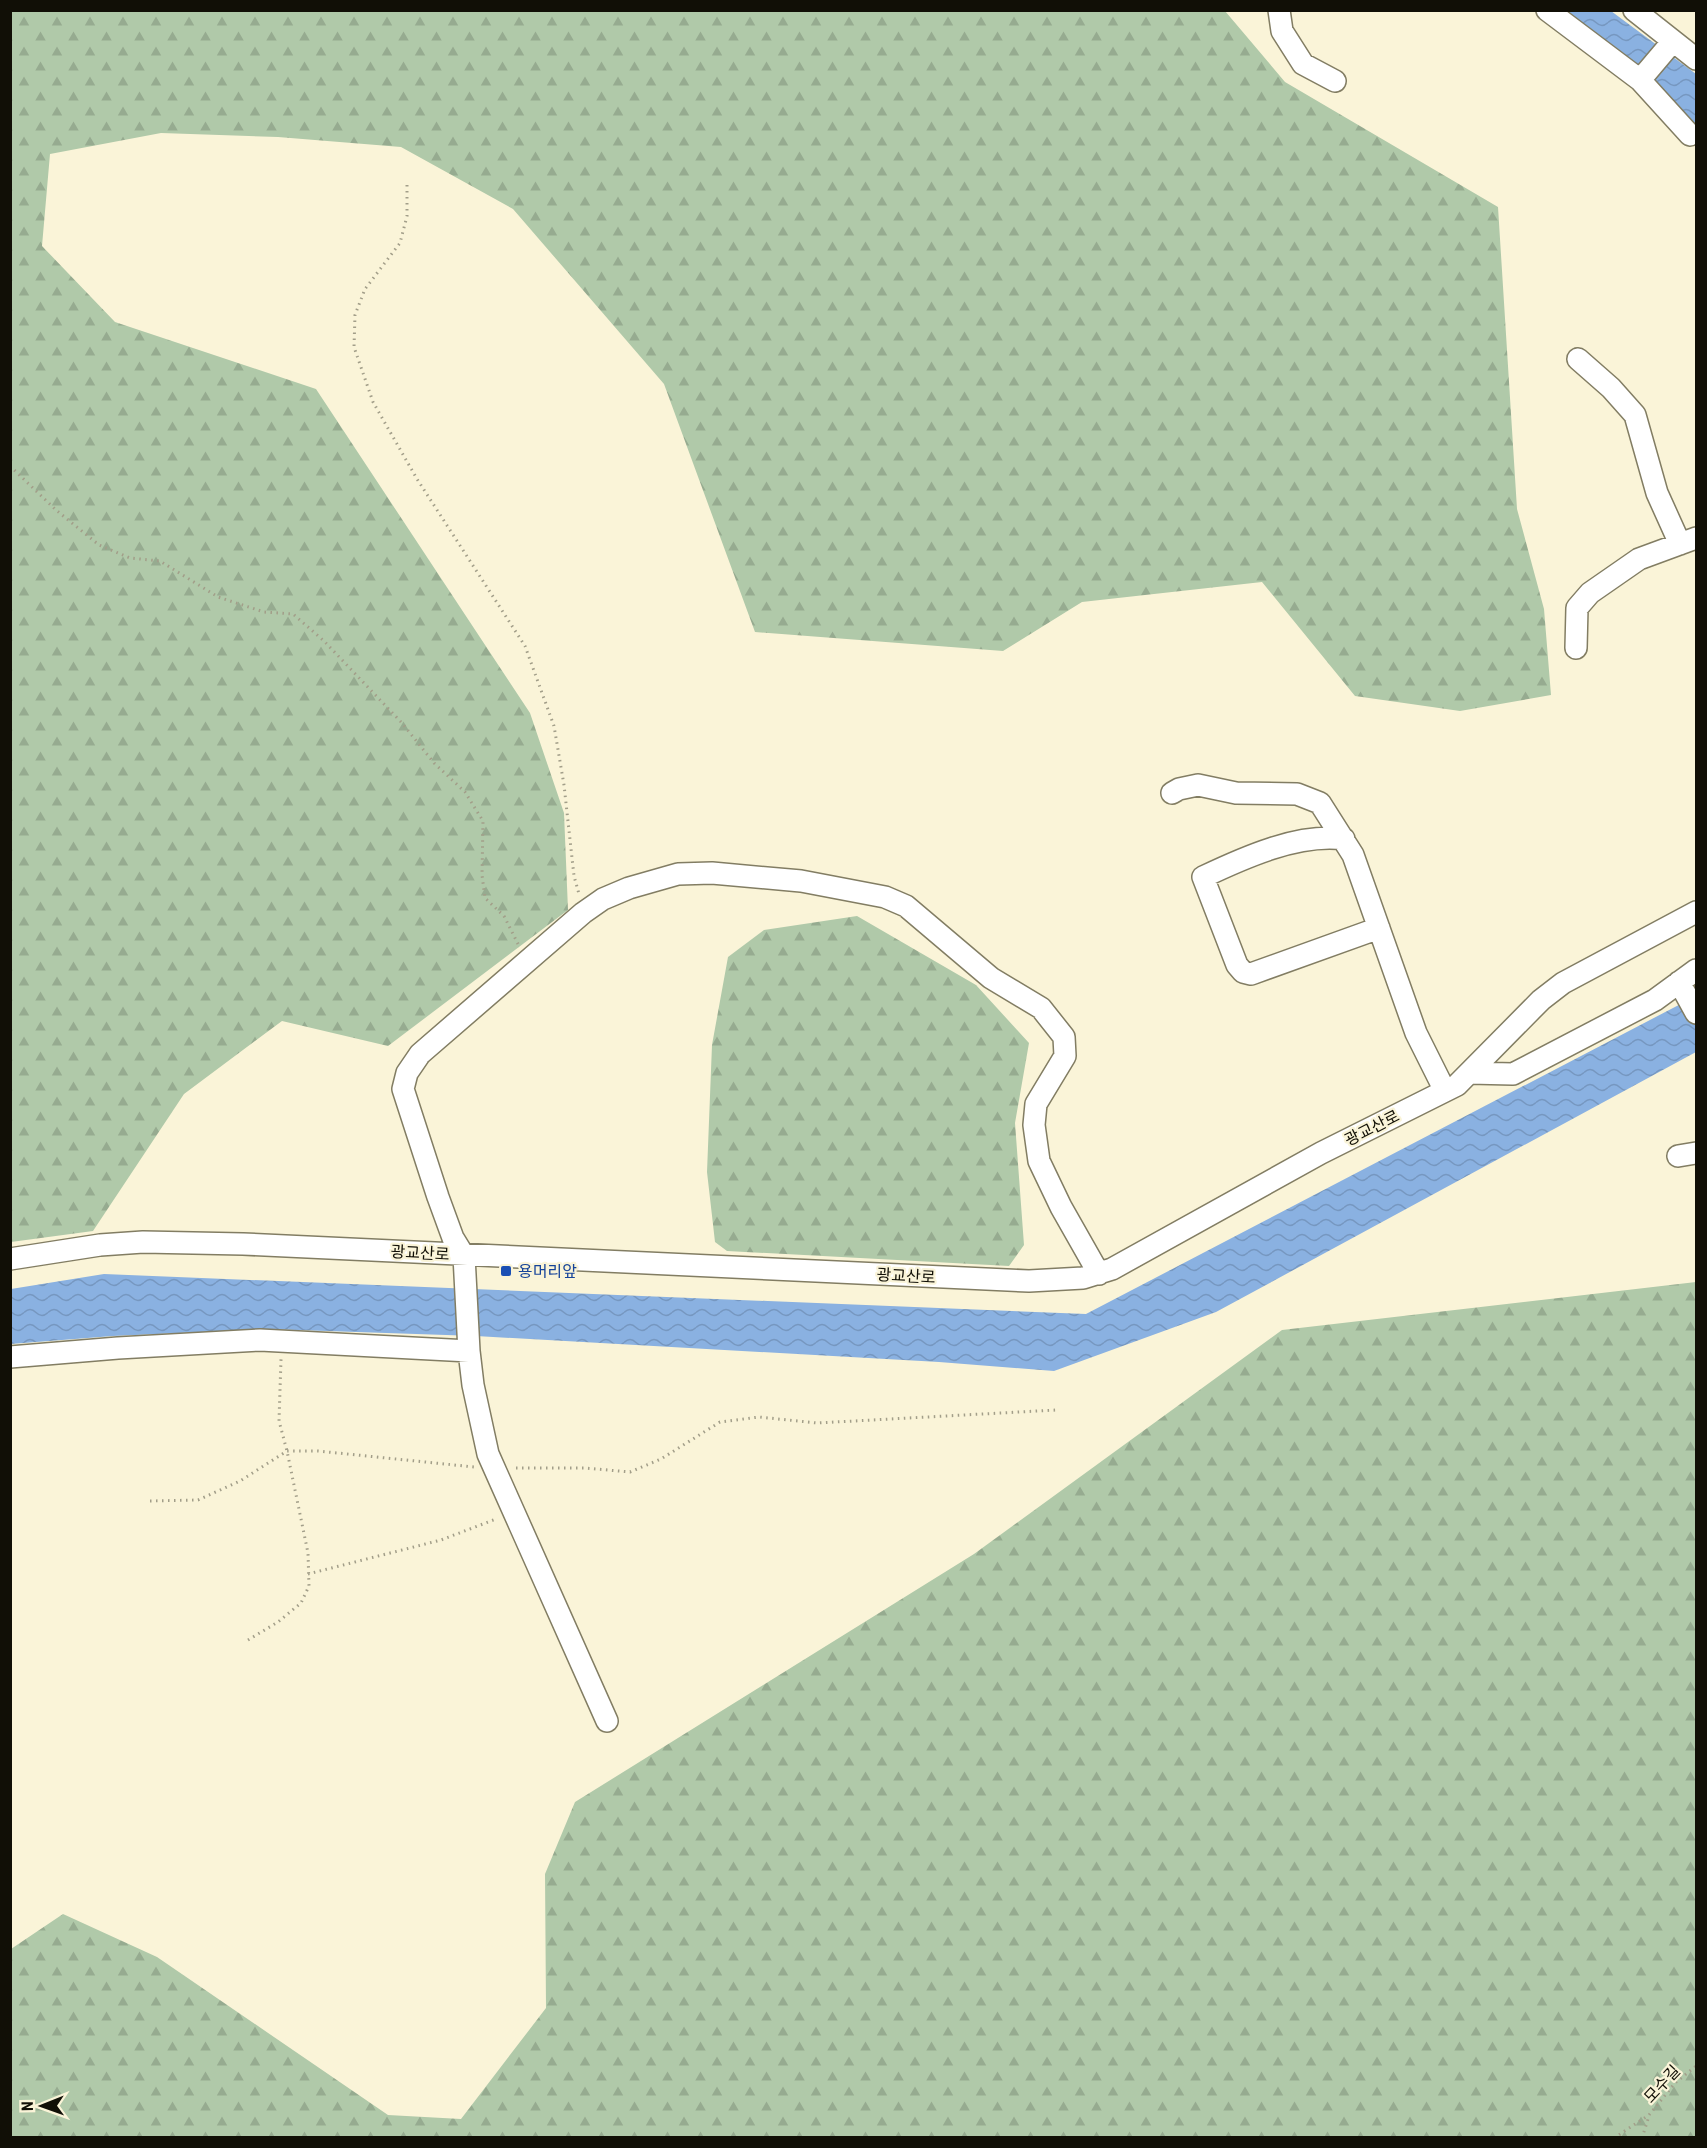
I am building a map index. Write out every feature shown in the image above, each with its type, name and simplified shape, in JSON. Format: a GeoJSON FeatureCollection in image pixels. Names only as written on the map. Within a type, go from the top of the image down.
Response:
{"type":"FeatureCollection","features":[{"type":"Feature","properties":{"kind":"street"},"geometry":{"type":"LineString","coordinates":[[1279,10],[1282,31],[1303,64],[1335,81]]}},
{"type":"Feature","properties":{"kind":"street"},"geometry":{"type":"LineString","coordinates":[[1547,10],[1640,80],[1690,135]]}},
{"type":"Feature","properties":{"kind":"street"},"geometry":{"type":"LineString","coordinates":[[1634,10],[1696,59]]}},
{"type":"Feature","properties":{"kind":"street"},"geometry":{"type":"LineString","coordinates":[[1640,80],[1673,41]]}},
{"type":"Feature","properties":{"kind":"street"},"geometry":{"type":"LineString","coordinates":[[1576,648],[1577,608],[1590,593],[1639,559],[1688,541],[1657,493],[1635,415],[1611,388],[1578,359]]}},
{"type":"Feature","properties":{"kind":"street"},"geometry":{"type":"LineString","coordinates":[[1172,793],[1198,785],[1236,793],[1297,794],[1320,803],[1353,855],[1416,1033],[1445,1091]]}},
{"type":"Feature","properties":{"kind":"street"},"geometry":{"type":"LineString","coordinates":[[1344,839],[1328,838],[1295,843],[1248,855],[1203,877],[1237,965],[1243,972],[1251,974],[1379,928]]}},
{"type":"Feature","properties":{"kind":"street"},"geometry":{"type":"LineString","coordinates":[[607,1721],[488,1454],[475,1397],[469,1347],[465,1265],[438,1197],[403,1089],[407,1073],[420,1054],[583,913],[603,900],[629,888],[678,874],[712,873],[801,881],[885,897],[906,906],[991,978],[1041,1008],[1064,1037],[1065,1056],[1036,1104],[1034,1125],[1039,1161],[1061,1207],[1099,1274]]}},
{"type":"Feature","properties":{"kind":"street","name":"광교산로"},"geometry":{"type":"LineString","coordinates":[[10,1259],[89,1246],[143,1242],[243,1244],[465,1265],[1029,1281],[1060,1281],[1099,1274],[1112,1269],[1321,1153],[1457,1085],[1541,1000],[1563,983],[1696,912]]}},
{"type":"Feature","properties":{"kind":"street"},"geometry":{"type":"LineString","coordinates":[[1469,1073],[1514,1074],[1655,999],[1687,997],[1696,970]]}},
{"type":"Feature","properties":{"kind":"street"},"geometry":{"type":"LineString","coordinates":[[10,1357],[118,1348],[280,1340],[339,1345],[469,1347]]}},
{"type":"Feature","properties":{"kind":"path"},"geometry":{"type":"LineString","coordinates":[[406,185],[407,216],[400,243],[365,289],[355,315],[354,347],[373,402],[417,479],[525,646],[554,726],[564,785],[574,876],[583,913]]}},
{"type":"Feature","properties":{"kind":"path"},"geometry":{"type":"LineString","coordinates":[[10,466],[56,510],[99,545],[130,558],[160,561],[218,597],[264,612],[292,614],[324,640],[402,723],[434,763],[465,792],[483,821],[482,874],[485,898],[504,916],[527,962]]}},
{"type":"Feature","properties":{"kind":"path"},"geometry":{"type":"LineString","coordinates":[[248,1640],[278,1622],[301,1603],[309,1586],[308,1553],[279,1421],[280,1340]]}},
{"type":"Feature","properties":{"kind":"path"},"geometry":{"type":"LineString","coordinates":[[150,1501],[198,1500],[240,1481],[287,1451],[318,1451],[495,1469],[585,1468],[630,1472],[661,1459],[720,1422],[759,1418],[817,1423],[1056,1410]]}},
{"type":"Feature","properties":{"kind":"path"},"geometry":{"type":"LineString","coordinates":[[308,1574],[441,1540],[515,1512]]}},
{"type":"Feature","properties":{"kind":"path","name":"모수길"},"geometry":{"type":"LineString","coordinates":[[1614,2138],[1649,2115],[1675,2083],[1696,2066]]}},
{"type":"Feature","properties":{"kind":"path"},"geometry":{"type":"LineString","coordinates":[[1642,2138],[1649,2115]]}},
{"type":"Feature","properties":{"kind":"green space"},"geometry":{"type":"Polygon","coordinates":[[[10,11],[1225,11],[1285,82],[1498,207],[1517,509],[1544,609],[1551,695],[1460,711],[1355,696],[1262,582],[1082,602],[1003,651],[755,632],[664,384],[513,209],[401,147],[278,137],[161,133],[50,154],[42,246],[115,322],[316,389],[530,713],[564,813],[568,910],[388,1046],[282,1021],[184,1094],[93,1231],[11,1242],[10,11]]]}},
{"type":"Feature","properties":{"kind":"green space"},"geometry":{"type":"Polygon","coordinates":[[[857,916],[976,985],[1029,1043],[1015,1123],[1024,1245],[1009,1266],[727,1251],[715,1242],[707,1172],[712,1045],[728,957],[764,930],[857,916]]]}},
{"type":"Feature","properties":{"kind":"green space"},"geometry":{"type":"Polygon","coordinates":[[[1696,1282],[1696,2137],[11,2137],[11,1949],[63,1914],[157,1957],[388,2115],[461,2119],[546,2008],[545,1874],[575,1802],[974,1554],[1282,1330],[1696,1282]]]}},
{"type":"Feature","properties":{"kind":"water"},"geometry":{"type":"Polygon","coordinates":[[[1567,11],[1611,11],[1696,74],[1696,125],[1567,11]]]}},
{"type":"Feature","properties":{"kind":"water"},"geometry":{"type":"Polygon","coordinates":[[[1696,996],[1696,1052],[1216,1312],[1054,1371],[939,1362],[476,1336],[266,1329],[113,1336],[11,1344],[11,1289],[104,1274],[1086,1314],[1696,996]]]}},
{"type":"Feature","properties":{"kind":"place","name":"용머리앞"},"geometry":{"type":"Point","coordinates":[506,1271]}}]}
